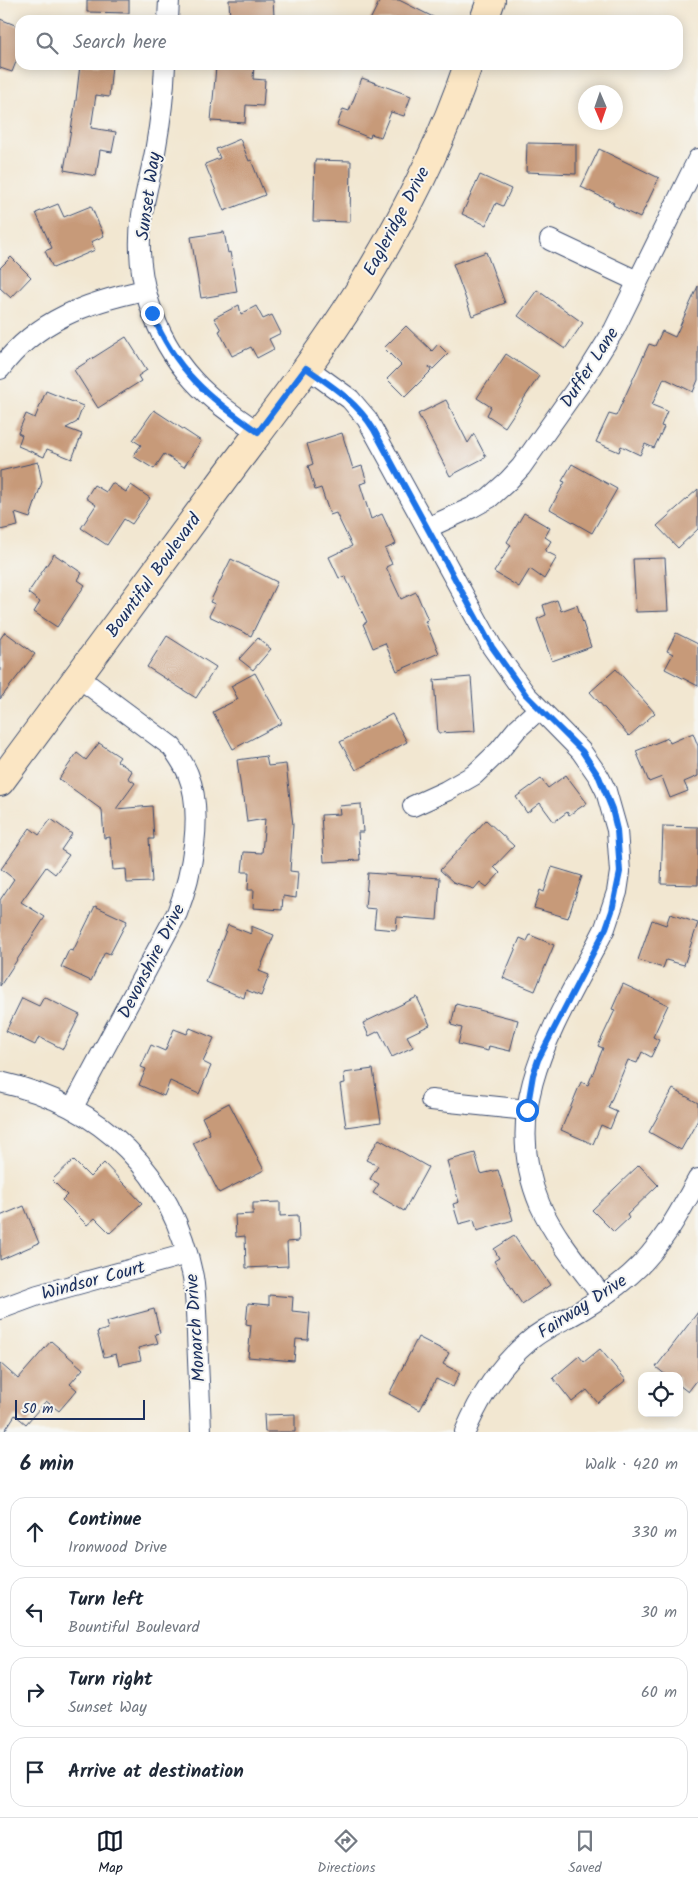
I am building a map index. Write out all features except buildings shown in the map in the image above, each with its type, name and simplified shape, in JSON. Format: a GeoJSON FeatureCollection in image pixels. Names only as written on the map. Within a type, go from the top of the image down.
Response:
{"type":"FeatureCollection","features":[{"type":"Feature","properties":{"kind":"main road"},"geometry":{"type":"LineString","coordinates":[[486,15],[491,0]]}},
{"type":"Feature","properties":{"kind":"main road","name":"Eagleridge Drive"},"geometry":{"type":"LineString","coordinates":[[306,368],[356,296],[397,225],[437,144],[457,98],[466,70]]}},
{"type":"Feature","properties":{"kind":"main road","name":"Bountiful Boulevard"},"geometry":{"type":"LineString","coordinates":[[0,782],[306,368]]}},
{"type":"Feature","properties":{"kind":"street"},"geometry":{"type":"LineString","coordinates":[[168,15],[169,0]]}},
{"type":"Feature","properties":{"kind":"street","name":"Sunset Way"},"geometry":{"type":"LineString","coordinates":[[164,70],[155,149],[140,232],[141,268],[145,290],[160,333],[182,367],[206,393],[258,432]]}},
{"type":"Feature","properties":{"kind":"street","name":"Duffer Lane"},"geometry":{"type":"LineString","coordinates":[[426,528],[477,505],[508,482],[521,467],[603,350],[698,159]]}},
{"type":"Feature","properties":{"kind":"street"},"geometry":{"type":"LineString","coordinates":[[550,240],[637,282]]}},
{"type":"Feature","properties":{"kind":"street"},"geometry":{"type":"LineString","coordinates":[[0,369],[34,335],[65,314],[95,302],[145,290]]}},
{"type":"Feature","properties":{"kind":"street"},"geometry":{"type":"LineString","coordinates":[[306,368],[350,399],[367,419],[492,647],[514,680],[539,709],[582,751],[606,791],[617,830],[620,872],[617,892],[606,928],[538,1060],[533,1075],[527,1110],[525,1139],[534,1188],[540,1205],[560,1240],[602,1296]]}},
{"type":"Feature","properties":{"kind":"street","name":"Devonshire Drive"},"geometry":{"type":"LineString","coordinates":[[73,1107],[177,913],[186,891],[191,868],[194,824],[193,796],[188,775],[182,761],[172,748],[78,677]]}},
{"type":"Feature","properties":{"kind":"street"},"geometry":{"type":"LineString","coordinates":[[413,806],[454,788],[474,775],[517,729],[539,709]]}},
{"type":"Feature","properties":{"kind":"street","name":"Monarch Drive"},"geometry":{"type":"LineString","coordinates":[[0,1082],[41,1093],[73,1107],[100,1124],[134,1155],[165,1197],[175,1218],[187,1254],[195,1296],[202,1432]]}},
{"type":"Feature","properties":{"kind":"street"},"geometry":{"type":"LineString","coordinates":[[431,1100],[527,1110]]}},
{"type":"Feature","properties":{"kind":"street","name":"Fairway Drive"},"geometry":{"type":"LineString","coordinates":[[465,1432],[480,1401],[514,1355],[529,1341],[581,1311],[630,1274],[661,1241],[698,1179]]}},
{"type":"Feature","properties":{"kind":"street","name":"Windsor Court"},"geometry":{"type":"LineString","coordinates":[[0,1309],[38,1295],[187,1254]]}},
{"type":"Feature","properties":{"kind":"route"},"geometry":{"type":"LineString","coordinates":[[152,313],[160,333],[170,350],[194,381],[221,405],[258,432],[306,368],[350,399],[374,430],[481,629],[503,664],[526,695],[582,751],[606,791],[617,830],[620,851],[620,872],[617,892],[606,928],[538,1060],[529,1092],[527,1110]]}}]}
